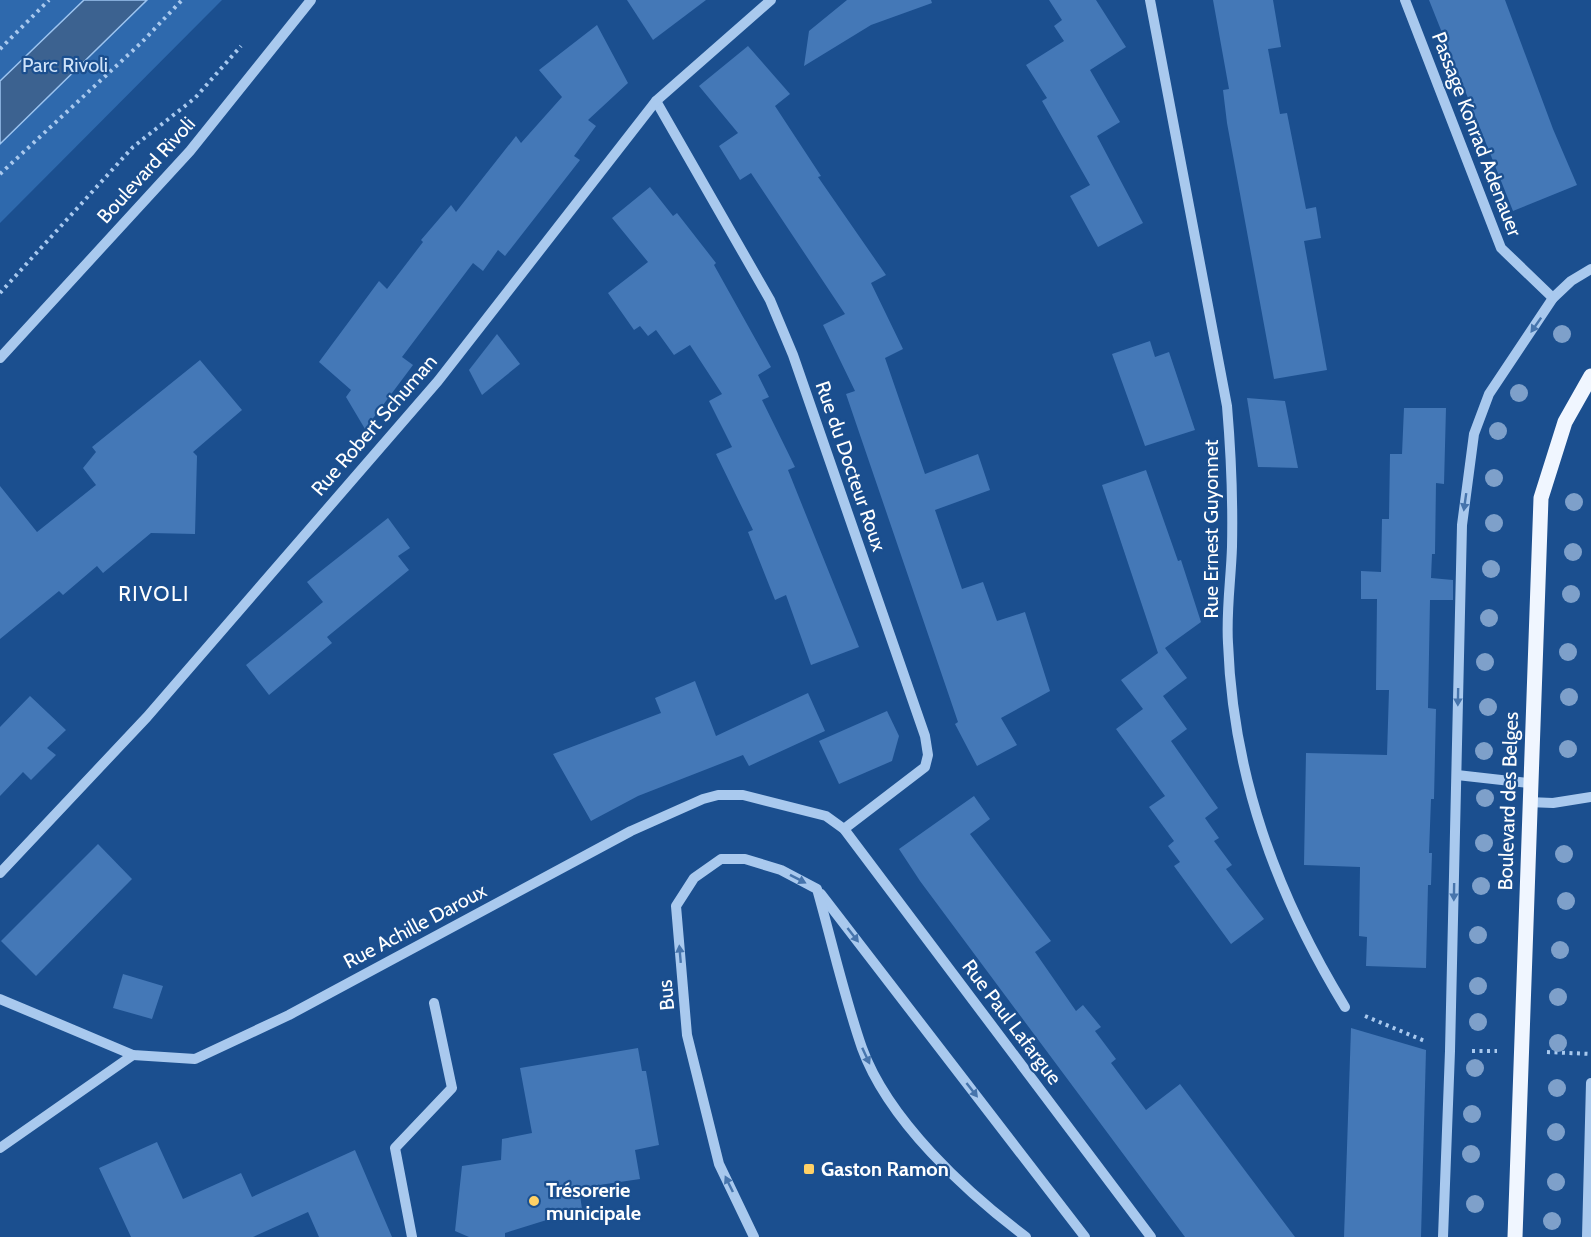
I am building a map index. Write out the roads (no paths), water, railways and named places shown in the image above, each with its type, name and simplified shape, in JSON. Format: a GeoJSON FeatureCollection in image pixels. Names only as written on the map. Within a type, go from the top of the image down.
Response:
{"type":"FeatureCollection","features":[{"type":"Feature","properties":{"kind":"main road","name":"Boulevard des Belges"},"geometry":{"type":"LineString","coordinates":[[1515,1237],[1523,1051],[1528,801],[1541,498],[1565,422],[1591,376]]}},
{"type":"Feature","properties":{"kind":"street","name":"Boulevard Rivoli"},"geometry":{"type":"LineString","coordinates":[[0,358],[190,151],[311,0]]}},
{"type":"Feature","properties":{"kind":"street","name":"Rue Robert Schuman"},"geometry":{"type":"LineString","coordinates":[[0,873],[147,717],[438,381],[656,101],[771,0]]}},
{"type":"Feature","properties":{"kind":"street","name":"Rue Ernest Guyonnet"},"geometry":{"type":"LineString","coordinates":[[1150,0],[1227,406],[1233,473],[1227,640],[1231,696],[1247,787],[1280,881],[1345,1007]]}},
{"type":"Feature","properties":{"kind":"street","name":"Passage Konrad Adenauer"},"geometry":{"type":"LineString","coordinates":[[1406,0],[1502,248],[1553,298]]}},
{"type":"Feature","properties":{"kind":"street","name":"Rue du Docteur Roux"},"geometry":{"type":"LineString","coordinates":[[656,101],[770,300],[797,366],[925,736],[928,755],[925,767],[844,829]]}},
{"type":"Feature","properties":{"kind":"street"},"geometry":{"type":"LineString","coordinates":[[1443,1237],[1462,525],[1474,434],[1489,394],[1553,298],[1591,269]]}},
{"type":"Feature","properties":{"kind":"street"},"geometry":{"type":"LineString","coordinates":[[1456,775],[1529,783]]}},
{"type":"Feature","properties":{"kind":"street","name":"Rue Achille Daroux"},"geometry":{"type":"LineString","coordinates":[[0,999],[133,1055],[195,1059],[288,1015],[631,831],[703,799],[743,795],[826,816],[844,829]]}},
{"type":"Feature","properties":{"kind":"street"},"geometry":{"type":"LineString","coordinates":[[1528,801],[1553,803],[1591,797]]}},
{"type":"Feature","properties":{"kind":"street","name":"Rue Paul Lafargue"},"geometry":{"type":"LineString","coordinates":[[844,829],[1151,1237]]}},
{"type":"Feature","properties":{"kind":"street","name":"Bus"},"geometry":{"type":"LineString","coordinates":[[754,1237],[719,1164],[687,1035],[676,906],[694,879],[721,859],[745,859],[781,870],[817,889],[1085,1237]]}},
{"type":"Feature","properties":{"kind":"street"},"geometry":{"type":"LineString","coordinates":[[817,889],[862,1050],[882,1089],[926,1147],[980,1202],[1026,1237]]}},
{"type":"Feature","properties":{"kind":"street"},"geometry":{"type":"LineString","coordinates":[[412,1237],[394,1148],[452,1088],[434,1003]]}},
{"type":"Feature","properties":{"kind":"street"},"geometry":{"type":"LineString","coordinates":[[0,1148],[133,1055]]}},
{"type":"Feature","properties":{"kind":"street"},"geometry":{"type":"LineString","coordinates":[[1587,1237],[1591,1083]]}},
{"type":"Feature","properties":{"kind":"place","name":"Gaston Ramon"},"geometry":{"type":"Point","coordinates":[809,1169]}},
{"type":"Feature","properties":{"kind":"place","name":"Trésorerie municipale"},"geometry":{"type":"Point","coordinates":[534,1201]}},
{"type":"Feature","properties":{"kind":"district","name":"RIVOLI"},"geometry":{"type":"Point","coordinates":[154,593]}},
{"type":"Feature","properties":{"kind":"park label","name":"Parc Rivoli"},"geometry":{"type":"Point","coordinates":[65,65]}}]}
